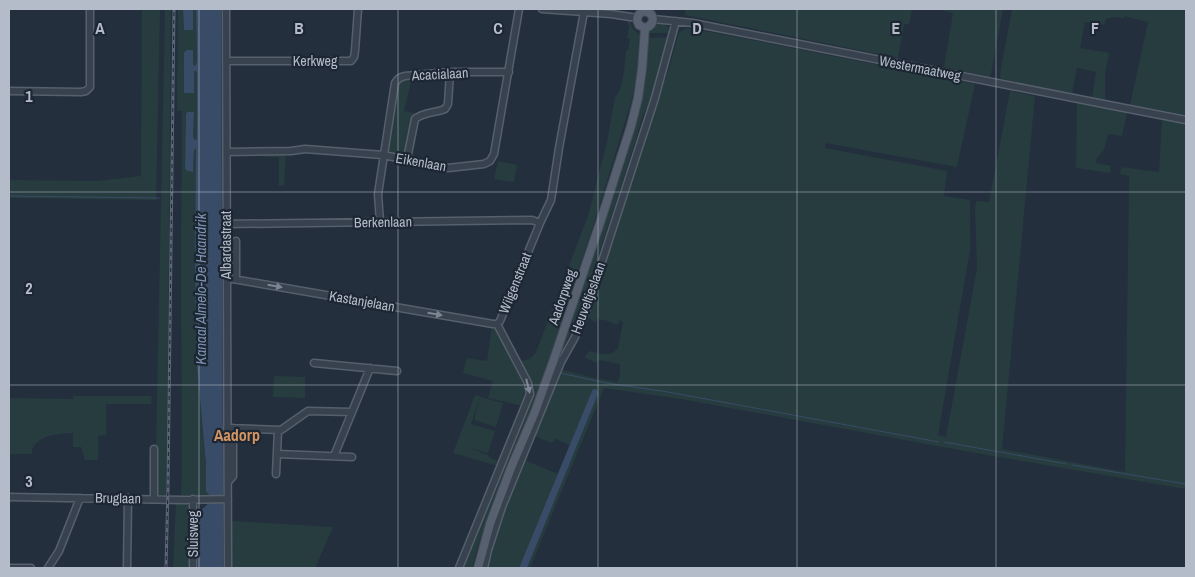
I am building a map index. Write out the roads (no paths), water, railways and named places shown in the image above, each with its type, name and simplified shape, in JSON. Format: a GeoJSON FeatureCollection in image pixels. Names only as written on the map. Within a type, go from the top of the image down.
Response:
{"type":"FeatureCollection","features":[{"type":"Feature","properties":{"kind":"main road"},"geometry":{"type":"LineString","coordinates":[[645,10],[651,14],[653,19],[652,24],[645,28],[639,25],[637,18],[645,10]]}},
{"type":"Feature","properties":{"kind":"main road","name":"Aadorpweg"},"geometry":{"type":"LineString","coordinates":[[478,568],[490,524],[554,359],[631,126],[638,98],[645,28]]}},
{"type":"Feature","properties":{"kind":"street"},"geometry":{"type":"LineString","coordinates":[[9,92],[81,92],[86,91],[90,87],[90,9]]}},
{"type":"Feature","properties":{"kind":"street","name":"Albardastraat"},"geometry":{"type":"LineString","coordinates":[[226,9],[226,224],[230,428],[228,568]]}},
{"type":"Feature","properties":{"kind":"street","name":"Kerkweg"},"geometry":{"type":"LineString","coordinates":[[226,61],[351,61],[355,50],[358,9]]}},
{"type":"Feature","properties":{"kind":"street","name":"Eikenlaan"},"geometry":{"type":"LineString","coordinates":[[226,152],[304,149],[383,155],[448,168],[484,164],[490,161],[494,154],[519,9]]}},
{"type":"Feature","properties":{"kind":"street"},"geometry":{"type":"LineString","coordinates":[[542,9],[611,14],[637,18]]}},
{"type":"Feature","properties":{"kind":"street","name":"Wilgenstraat"},"geometry":{"type":"LineString","coordinates":[[459,568],[530,397],[530,390],[521,368],[497,324],[500,321],[551,200],[584,12]]}},
{"type":"Feature","properties":{"kind":"street","name":"Westermaatweg"},"geometry":{"type":"LineString","coordinates":[[653,19],[693,23],[1186,120]]}},
{"type":"Feature","properties":{"kind":"street","name":"Heuveltjeslaan"},"geometry":{"type":"LineString","coordinates":[[484,568],[502,507],[560,362],[584,317],[655,98],[676,21]]}},
{"type":"Feature","properties":{"kind":"street"},"geometry":{"type":"LineString","coordinates":[[407,159],[415,119],[420,115],[436,113],[445,109],[448,104],[450,72]]}},
{"type":"Feature","properties":{"kind":"street","name":"Acacialaan"},"geometry":{"type":"LineString","coordinates":[[380,222],[378,194],[396,80],[405,76],[450,72],[508,72]]}},
{"type":"Feature","properties":{"kind":"street","name":"Berkenlaan"},"geometry":{"type":"LineString","coordinates":[[226,224],[532,220],[540,223]]}},
{"type":"Feature","properties":{"kind":"street","name":"Albardastraat"},"geometry":{"type":"LineString","coordinates":[[236,242],[236,280]]}},
{"type":"Feature","properties":{"kind":"street","name":"Kastanjelaan"},"geometry":{"type":"LineString","coordinates":[[227,278],[497,324]]}},
{"type":"Feature","properties":{"kind":"street"},"geometry":{"type":"LineString","coordinates":[[314,363],[397,371]]}},
{"type":"Feature","properties":{"kind":"street"},"geometry":{"type":"LineString","coordinates":[[334,456],[370,368]]}},
{"type":"Feature","properties":{"kind":"street"},"geometry":{"type":"LineString","coordinates":[[230,428],[281,430],[308,411],[352,412]]}},
{"type":"Feature","properties":{"kind":"street"},"geometry":{"type":"LineString","coordinates":[[276,474],[278,430]]}},
{"type":"Feature","properties":{"kind":"street"},"geometry":{"type":"LineString","coordinates":[[154,449],[154,499]]}},
{"type":"Feature","properties":{"kind":"street"},"geometry":{"type":"LineString","coordinates":[[277,454],[352,457]]}},
{"type":"Feature","properties":{"kind":"street","name":"Bruglaan"},"geometry":{"type":"LineString","coordinates":[[9,497],[228,499]]}},
{"type":"Feature","properties":{"kind":"street"},"geometry":{"type":"LineString","coordinates":[[48,568],[59,551],[80,498]]}},
{"type":"Feature","properties":{"kind":"street"},"geometry":{"type":"LineString","coordinates":[[127,568],[128,498]]}},
{"type":"Feature","properties":{"kind":"street","name":"Sluisweg"},"geometry":{"type":"LineString","coordinates":[[193,499],[193,568]]}},
{"type":"Feature","properties":{"kind":"street"},"geometry":{"type":"LineString","coordinates":[[9,568],[30,568]]}},
{"type":"Feature","properties":{"kind":"water"},"geometry":{"type":"Polygon","coordinates":[[[183,9],[193,9],[193,30],[184,30],[183,9]]]}},
{"type":"Feature","properties":{"kind":"water","name":"Kanaal Almelo-De Haandrik"},"geometry":{"type":"Polygon","coordinates":[[[196,9],[221,9],[223,494],[221,501],[223,503],[223,568],[198,568],[197,514],[211,501],[211,496],[206,491],[206,464],[196,355],[196,148],[194,150],[193,172],[185,168],[187,112],[194,112],[193,137],[195,140],[197,139],[196,71],[194,71],[194,93],[184,93],[184,52],[193,50],[194,66],[197,60],[196,9]]]}},
{"type":"Feature","properties":{"kind":"water"},"geometry":{"type":"Polygon","coordinates":[[[596,389],[598,394],[527,568],[519,568],[592,391],[596,389]]]}},
{"type":"Feature","properties":{"kind":"waterway"},"geometry":{"type":"LineString","coordinates":[[9,196],[159,198]]}},
{"type":"Feature","properties":{"kind":"waterway"},"geometry":{"type":"LineString","coordinates":[[560,373],[606,383],[668,392],[939,442]]}},
{"type":"Feature","properties":{"kind":"waterway"},"geometry":{"type":"LineString","coordinates":[[944,442],[1067,464]]}},
{"type":"Feature","properties":{"kind":"waterway"},"geometry":{"type":"LineString","coordinates":[[1072,465],[1186,484]]}},
{"type":"Feature","properties":{"kind":"railway"},"geometry":{"type":"LineString","coordinates":[[166,568],[174,9]]}},
{"type":"Feature","properties":{"kind":"district","name":"Aadorp"},"geometry":{"type":"Point","coordinates":[237,435]}}]}
